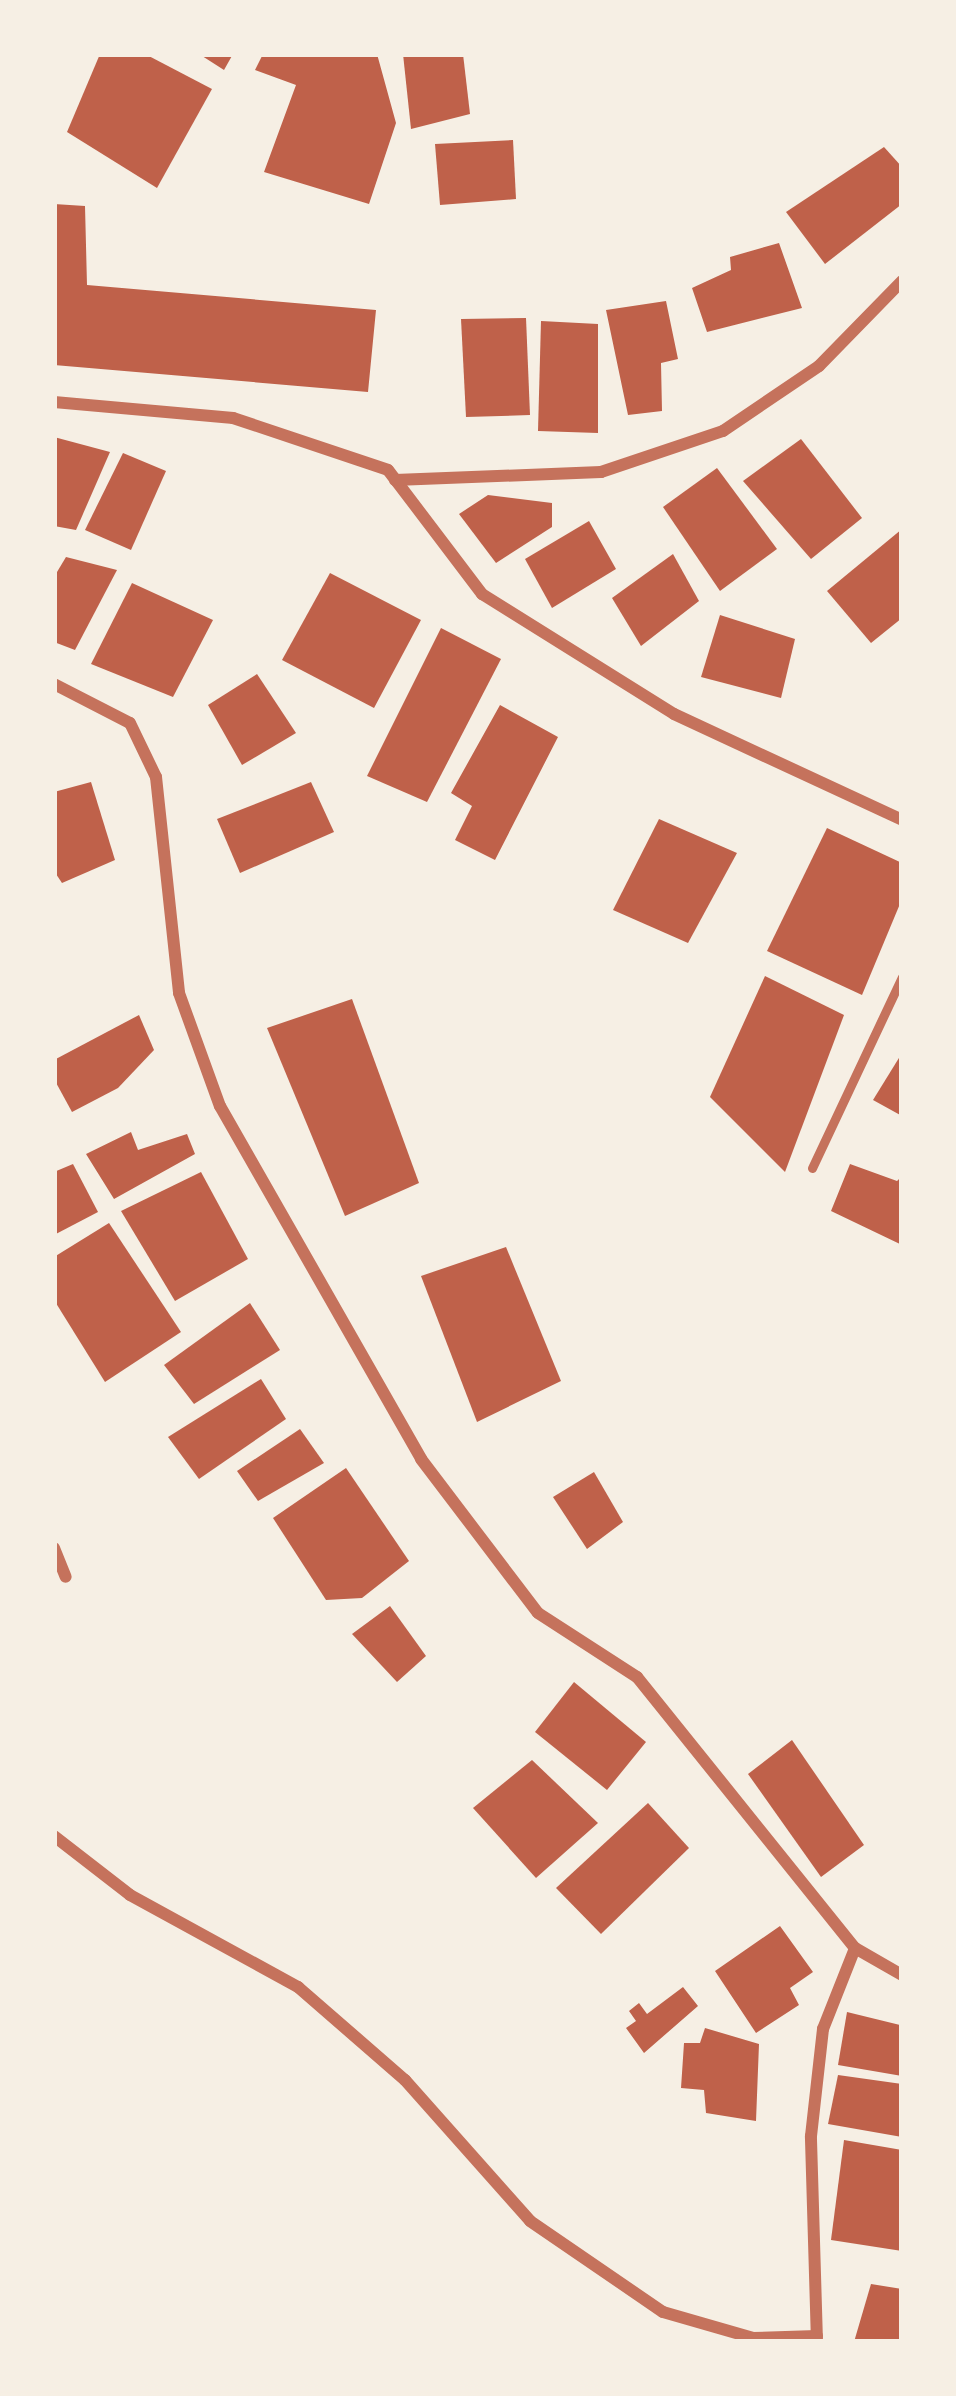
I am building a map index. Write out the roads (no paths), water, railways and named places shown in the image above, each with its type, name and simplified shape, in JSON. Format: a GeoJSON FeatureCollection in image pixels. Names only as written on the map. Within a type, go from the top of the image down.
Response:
{"type":"FeatureCollection","features":[{"type":"Feature","properties":{"kind":"street"},"geometry":{"type":"LineString","coordinates":[[395,480],[602,472],[723,431],[819,366],[902,281]]}},
{"type":"Feature","properties":{"kind":"street"},"geometry":{"type":"LineString","coordinates":[[54,401],[233,418],[388,470],[482,594],[674,714],[902,820]]}},
{"type":"Feature","properties":{"kind":"street"},"geometry":{"type":"LineString","coordinates":[[54,684],[130,723],[156,777],[179,993],[220,1106],[421,1459],[538,1613],[637,1677],[855,1948],[902,1975]]}},
{"type":"Feature","properties":{"kind":"street"},"geometry":{"type":"LineString","coordinates":[[54,1548],[66,1577]]}},
{"type":"Feature","properties":{"kind":"street"},"geometry":{"type":"LineString","coordinates":[[54,1836],[130,1895],[298,1987],[405,2080],[530,2221],[663,2312],[753,2338],[817,2339],[812,2137],[823,2029],[855,1948]]}},
{"type":"Feature","properties":{"kind":"lane"},"geometry":{"type":"LineString","coordinates":[[812,1168],[902,977]]}}]}
